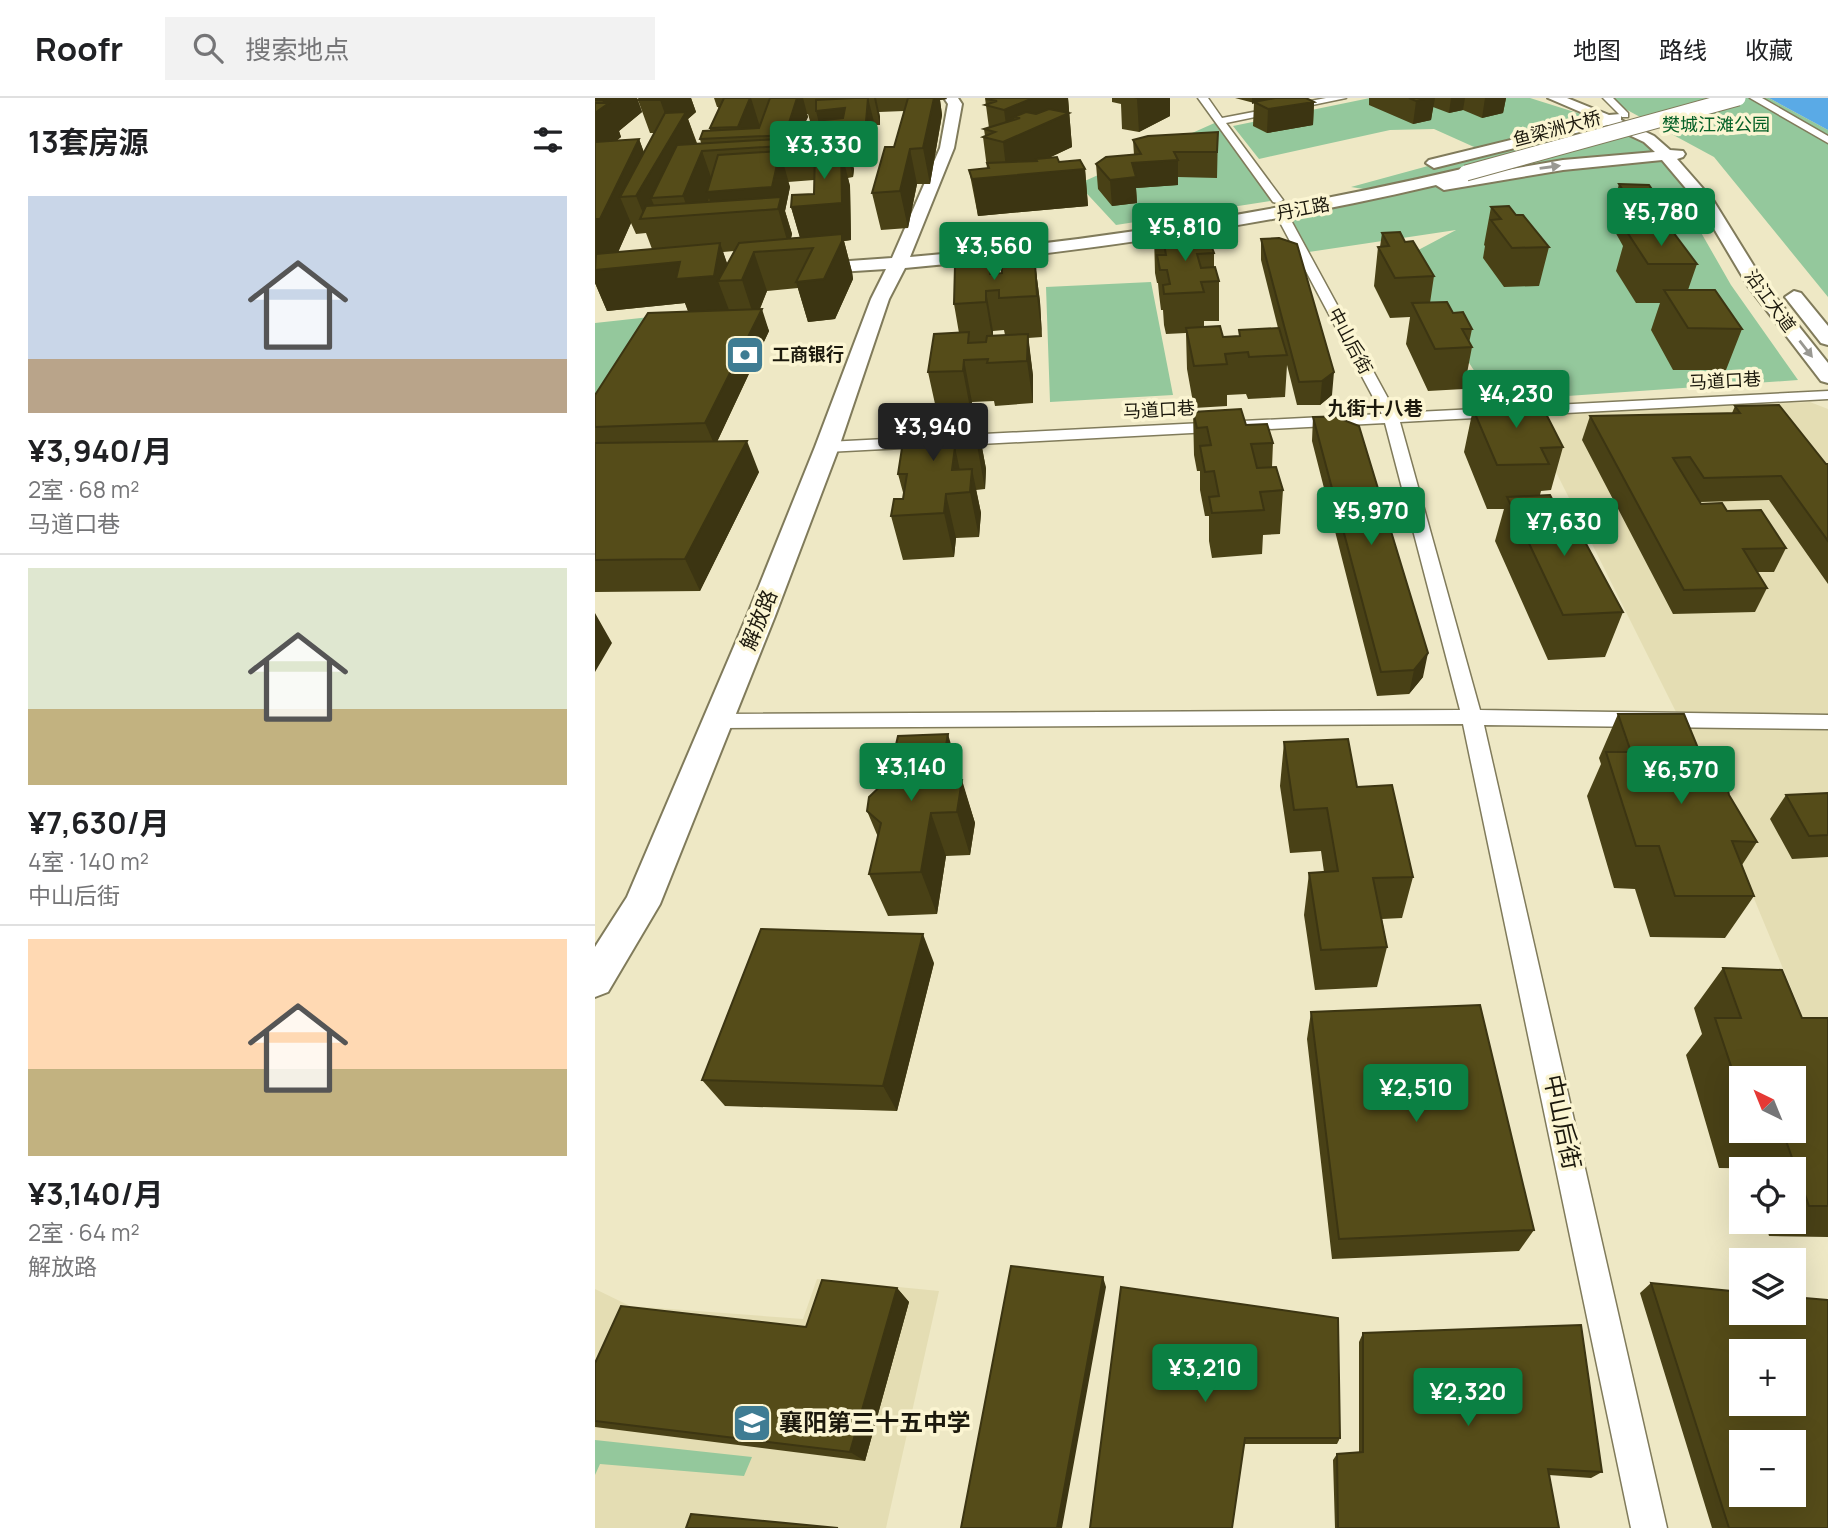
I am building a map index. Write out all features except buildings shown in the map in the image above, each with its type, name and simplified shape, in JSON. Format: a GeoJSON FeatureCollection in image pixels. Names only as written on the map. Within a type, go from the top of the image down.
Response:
{"type":"FeatureCollection","features":[{"type":"Feature","properties":{"kind":"main road","name":"解放路"},"geometry":{"type":"LineString","coordinates":[[595,981],[642,904],[717,721],[827,447],[880,299],[901,257],[947,148],[955,104],[951,98]]}},
{"type":"Feature","properties":{"kind":"main road","name":"沿江大道"},"geometry":{"type":"LineString","coordinates":[[1555,98],[1649,139],[1667,155],[1707,203],[1757,286],[1828,377]]}},
{"type":"Feature","properties":{"kind":"main road"},"geometry":{"type":"LineString","coordinates":[[1386,193],[1563,165],[1667,155],[1692,157],[1646,123],[1579,98]]}},
{"type":"Feature","properties":{"kind":"main road","name":"鱼梁洲大桥"},"geometry":{"type":"LineString","coordinates":[[1459,170],[1724,98]]}},
{"type":"Feature","properties":{"kind":"main road","name":"鱼梁洲大桥"},"geometry":{"type":"LineString","coordinates":[[1459,170],[1572,146],[1738,98]]}},
{"type":"Feature","properties":{"kind":"main road"},"geometry":{"type":"LineString","coordinates":[[1352,187],[1625,114]]}},
{"type":"Feature","properties":{"kind":"main road","name":"丹江路"},"geometry":{"type":"LineString","coordinates":[[1279,207],[1386,193],[1459,170]]}},
{"type":"Feature","properties":{"kind":"main road","name":"丹江路"},"geometry":{"type":"LineString","coordinates":[[789,263],[901,257],[1174,232],[1352,187],[1459,170]]}},
{"type":"Feature","properties":{"kind":"main road"},"geometry":{"type":"LineString","coordinates":[[1715,185],[1728,204]]}},
{"type":"Feature","properties":{"kind":"main road","name":"沿江大道"},"geometry":{"type":"LineString","coordinates":[[1784,286],[1828,339]]}},
{"type":"Feature","properties":{"kind":"street","name":"中山后街"},"geometry":{"type":"LineString","coordinates":[[1203,98],[1279,207],[1391,417],[1472,717],[1649,1528]]}},
{"type":"Feature","properties":{"kind":"street"},"geometry":{"type":"LineString","coordinates":[[1219,121],[1341,98]]}},
{"type":"Feature","properties":{"kind":"street"},"geometry":{"type":"LineString","coordinates":[[1608,98],[1625,114]]}},
{"type":"Feature","properties":{"kind":"street"},"geometry":{"type":"LineString","coordinates":[[1755,98],[1828,140]]}},
{"type":"Feature","properties":{"kind":"street","name":"马道口巷"},"geometry":{"type":"LineString","coordinates":[[827,447],[1828,394]]}},
{"type":"Feature","properties":{"kind":"street"},"geometry":{"type":"LineString","coordinates":[[717,721],[1472,717],[1828,722]]}},
{"type":"Feature","properties":{"kind":"shaded area"},"geometry":{"type":"Polygon","coordinates":[[[1810,402],[1828,409],[1828,1077],[1680,720],[1532,424],[1546,414],[1810,402]]]}},
{"type":"Feature","properties":{"kind":"shaded area","name":"襄阳第三十五中学"},"geometry":{"type":"Polygon","coordinates":[[[817,1279],[939,1291],[886,1528],[595,1528],[595,1289],[630,1306],[803,1319],[817,1279]]]}},
{"type":"Feature","properties":{"kind":"green space"},"geometry":{"type":"Polygon","coordinates":[[[1370,98],[1530,98],[1649,139],[1713,214],[1691,215],[1731,285],[1798,380],[1494,401],[1422,291],[1407,256],[1456,230],[1302,253],[1281,213],[1383,192],[1351,187],[1483,151],[1434,129],[1390,130],[1259,159],[1233,126],[1370,98]]]}},
{"type":"Feature","properties":{"kind":"green space","name":"樊城江滩公园"},"geometry":{"type":"Polygon","coordinates":[[[1605,98],[1769,98],[1828,130],[1828,297],[1714,157],[1605,98]]]}},
{"type":"Feature","properties":{"kind":"green space"},"geometry":{"type":"Polygon","coordinates":[[[1219,121],[1277,200],[1116,225],[1078,184],[1219,121]]]}},
{"type":"Feature","properties":{"kind":"green space"},"geometry":{"type":"Polygon","coordinates":[[[1151,282],[1173,395],[1050,402],[1046,287],[1151,282]]]}},
{"type":"Feature","properties":{"kind":"green space"},"geometry":{"type":"Polygon","coordinates":[[[650,317],[595,411],[595,323],[650,317]]]}},
{"type":"Feature","properties":{"kind":"green space"},"geometry":{"type":"Polygon","coordinates":[[[595,1440],[752,1457],[744,1476],[600,1464],[595,1475],[595,1440]]]}},
{"type":"Feature","properties":{"kind":"water"},"geometry":{"type":"Polygon","coordinates":[[[1769,98],[1828,98],[1828,130],[1769,98]]]}},
{"type":"Feature","properties":{"kind":"place","name":"工商银行"},"geometry":{"type":"Point","coordinates":[745,355]}},
{"type":"Feature","properties":{"kind":"place","name":"襄阳第三十五中学"},"geometry":{"type":"Point","coordinates":[752,1423]}},
{"type":"Feature","properties":{"kind":"district","name":"九街十八巷"},"geometry":{"type":"Point","coordinates":[1375,408]}}]}
